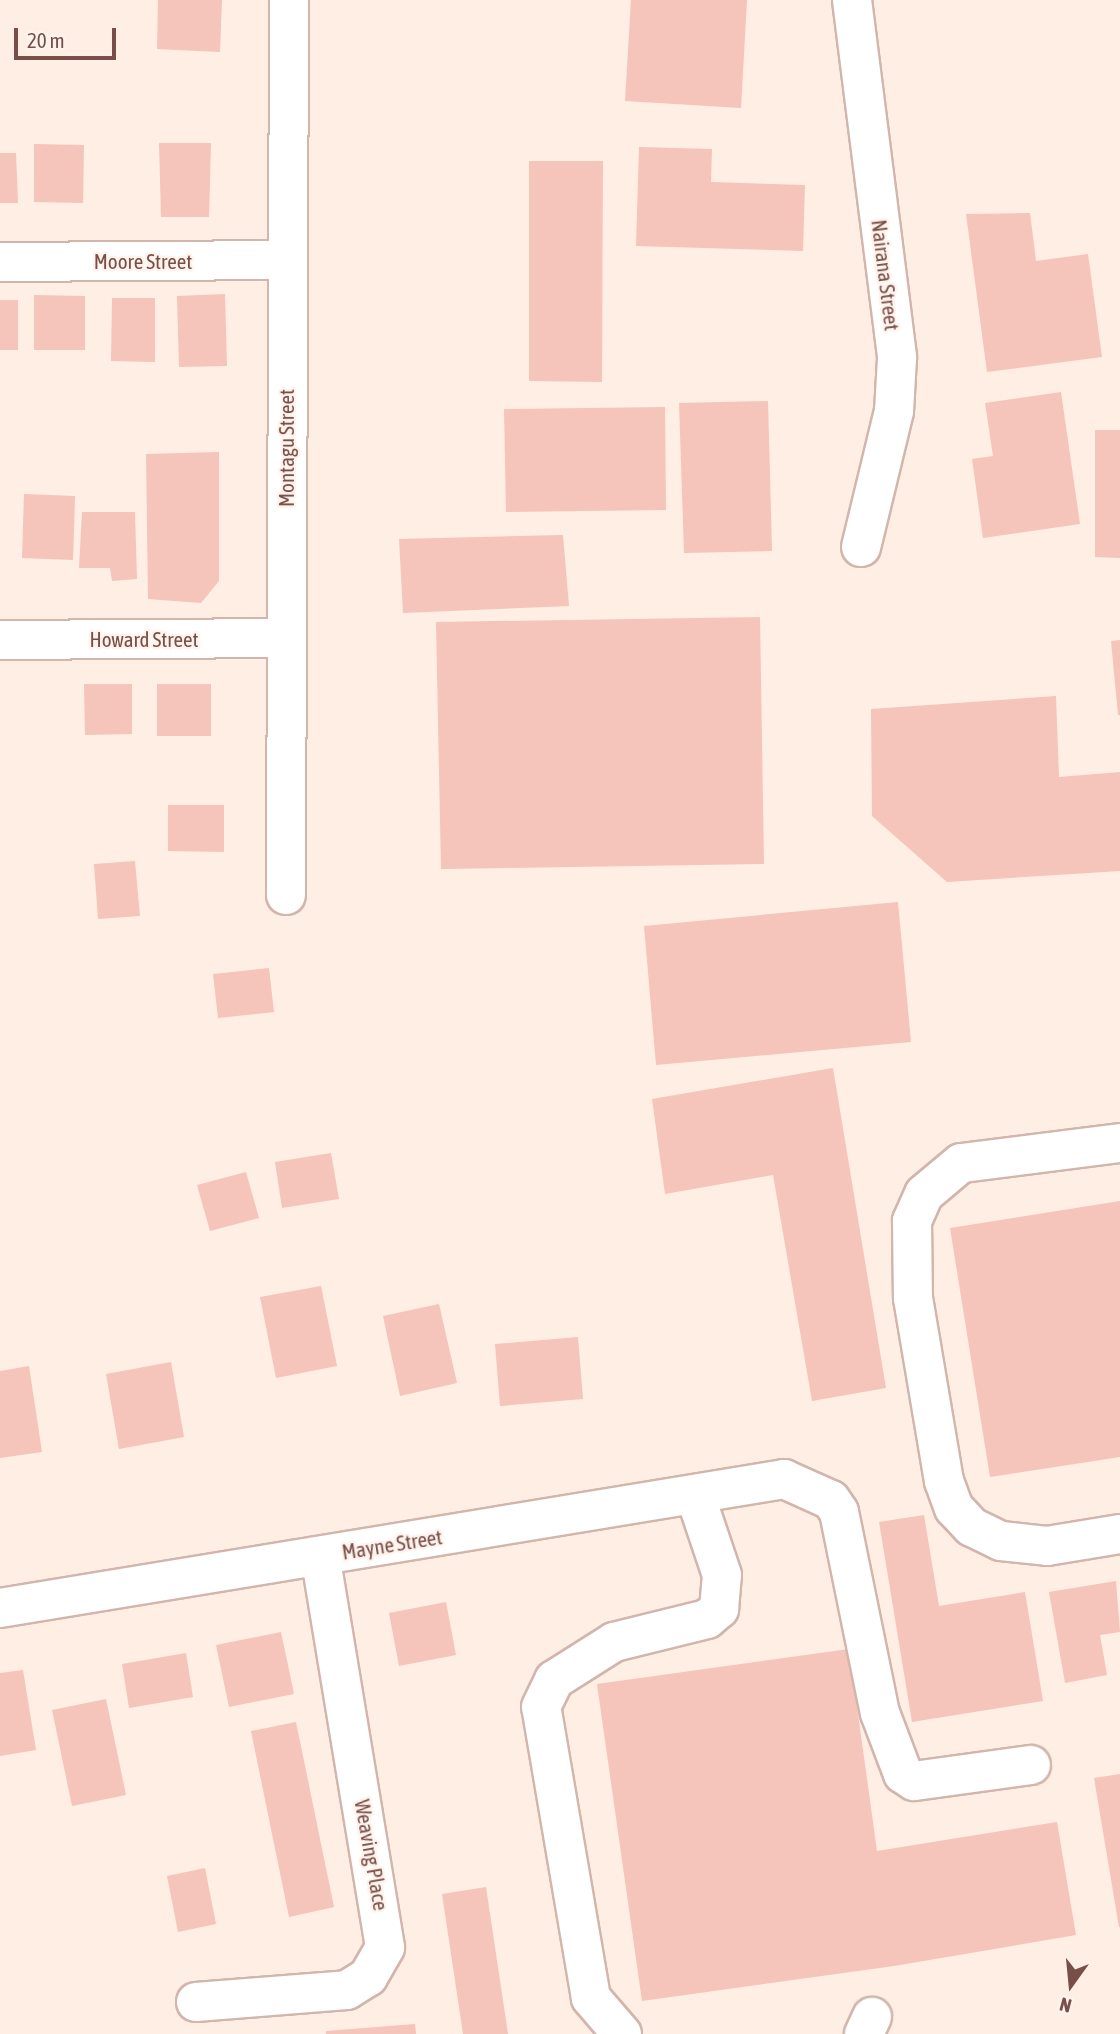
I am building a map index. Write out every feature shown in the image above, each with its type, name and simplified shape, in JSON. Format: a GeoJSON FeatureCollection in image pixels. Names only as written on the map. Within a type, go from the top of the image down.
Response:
{"type":"FeatureCollection","features":[{"type":"Feature","properties":{"kind":"street","name":"Montagu Street"},"geometry":{"type":"LineString","coordinates":[[286,895],[285,260],[289,0]]}},
{"type":"Feature","properties":{"kind":"street","name":"Nairana Street"},"geometry":{"type":"LineString","coordinates":[[852,0],[897,358],[894,411],[861,547]]}},
{"type":"Feature","properties":{"kind":"street","name":"Moore Street"},"geometry":{"type":"LineString","coordinates":[[0,262],[285,260]]}},
{"type":"Feature","properties":{"kind":"street","name":"Howard Street"},"geometry":{"type":"LineString","coordinates":[[0,640],[287,638]]}},
{"type":"Feature","properties":{"kind":"street"},"geometry":{"type":"LineString","coordinates":[[1120,1143],[961,1163],[924,1194],[912,1221],[913,1297],[944,1481],[954,1508],[972,1527],[1001,1541],[1047,1546],[1120,1534]]}},
{"type":"Feature","properties":{"kind":"street","name":"Mayne Street"},"geometry":{"type":"LineString","coordinates":[[0,1608],[784,1479],[831,1500],[839,1512],[880,1713],[903,1774],[914,1781],[1031,1765]]}},
{"type":"Feature","properties":{"kind":"street"},"geometry":{"type":"LineString","coordinates":[[622,2034],[591,1998],[541,1707],[554,1679],[614,1642],[707,1619],[719,1609],[722,1575],[695,1495]]}},
{"type":"Feature","properties":{"kind":"street","name":"Weaving Place"},"geometry":{"type":"LineString","coordinates":[[196,2002],[347,1990],[368,1977],[385,1947],[320,1556]]}},
{"type":"Feature","properties":{"kind":"building"},"geometry":{"type":"Polygon","coordinates":[[[158,0],[222,0],[220,52],[157,49],[158,0]]]}},
{"type":"Feature","properties":{"kind":"building"},"geometry":{"type":"Polygon","coordinates":[[[631,0],[747,0],[741,108],[625,101],[631,0]]]}},
{"type":"Feature","properties":{"kind":"building"},"geometry":{"type":"Polygon","coordinates":[[[159,143],[211,143],[209,217],[161,217],[159,143]]]}},
{"type":"Feature","properties":{"kind":"building"},"geometry":{"type":"Polygon","coordinates":[[[34,144],[84,145],[83,203],[34,202],[34,144]]]}},
{"type":"Feature","properties":{"kind":"building"},"geometry":{"type":"Polygon","coordinates":[[[639,147],[712,149],[711,182],[805,185],[803,251],[636,246],[639,147]]]}},
{"type":"Feature","properties":{"kind":"building"},"geometry":{"type":"Polygon","coordinates":[[[0,153],[16,153],[18,203],[0,203],[0,153]]]}},
{"type":"Feature","properties":{"kind":"building"},"geometry":{"type":"Polygon","coordinates":[[[529,161],[603,161],[602,382],[529,381],[529,161]]]}},
{"type":"Feature","properties":{"kind":"building"},"geometry":{"type":"Polygon","coordinates":[[[1030,213],[1036,261],[1088,254],[1102,357],[987,372],[966,214],[1030,213]]]}},
{"type":"Feature","properties":{"kind":"building"},"geometry":{"type":"Polygon","coordinates":[[[225,294],[227,366],[179,367],[177,296],[225,294]]]}},
{"type":"Feature","properties":{"kind":"building"},"geometry":{"type":"Polygon","coordinates":[[[34,295],[85,296],[85,350],[34,350],[34,295]]]}},
{"type":"Feature","properties":{"kind":"building"},"geometry":{"type":"Polygon","coordinates":[[[112,298],[155,298],[155,362],[111,361],[112,298]]]}},
{"type":"Feature","properties":{"kind":"building"},"geometry":{"type":"Polygon","coordinates":[[[0,300],[18,300],[18,350],[0,350],[0,300]]]}},
{"type":"Feature","properties":{"kind":"building"},"geometry":{"type":"Polygon","coordinates":[[[1061,392],[1080,524],[983,538],[972,459],[993,456],[985,403],[1061,392]]]}},
{"type":"Feature","properties":{"kind":"building"},"geometry":{"type":"Polygon","coordinates":[[[768,401],[772,551],[684,553],[679,403],[768,401]]]}},
{"type":"Feature","properties":{"kind":"building"},"geometry":{"type":"Polygon","coordinates":[[[665,407],[666,510],[506,512],[504,409],[665,407]]]}},
{"type":"Feature","properties":{"kind":"building"},"geometry":{"type":"Polygon","coordinates":[[[1095,430],[1120,430],[1120,558],[1095,557],[1095,430]]]}},
{"type":"Feature","properties":{"kind":"building"},"geometry":{"type":"Polygon","coordinates":[[[219,452],[219,581],[201,603],[148,599],[146,454],[219,452]]]}},
{"type":"Feature","properties":{"kind":"building"},"geometry":{"type":"Polygon","coordinates":[[[24,494],[75,496],[73,560],[22,558],[24,494]]]}},
{"type":"Feature","properties":{"kind":"building"},"geometry":{"type":"Polygon","coordinates":[[[82,512],[135,512],[137,579],[112,581],[110,568],[79,568],[82,512]]]}},
{"type":"Feature","properties":{"kind":"building"},"geometry":{"type":"Polygon","coordinates":[[[563,535],[569,606],[403,613],[399,539],[563,535]]]}},
{"type":"Feature","properties":{"kind":"building"},"geometry":{"type":"Polygon","coordinates":[[[760,617],[764,864],[441,869],[436,622],[760,617]]]}},
{"type":"Feature","properties":{"kind":"building"},"geometry":{"type":"Polygon","coordinates":[[[1120,640],[1120,715],[1118,715],[1111,641],[1120,640]]]}},
{"type":"Feature","properties":{"kind":"building"},"geometry":{"type":"Polygon","coordinates":[[[84,684],[132,684],[132,734],[85,735],[84,684]]]}},
{"type":"Feature","properties":{"kind":"building"},"geometry":{"type":"Polygon","coordinates":[[[157,684],[211,684],[211,736],[157,736],[157,684]]]}},
{"type":"Feature","properties":{"kind":"building"},"geometry":{"type":"Polygon","coordinates":[[[1056,696],[1059,777],[1120,772],[1120,871],[947,882],[872,816],[871,709],[1056,696]]]}},
{"type":"Feature","properties":{"kind":"building"},"geometry":{"type":"Polygon","coordinates":[[[168,805],[224,805],[224,852],[168,851],[168,805]]]}},
{"type":"Feature","properties":{"kind":"building"},"geometry":{"type":"Polygon","coordinates":[[[135,861],[140,916],[98,919],[94,864],[135,861]]]}},
{"type":"Feature","properties":{"kind":"building"},"geometry":{"type":"Polygon","coordinates":[[[898,902],[911,1042],[656,1065],[644,926],[898,902]]]}},
{"type":"Feature","properties":{"kind":"building"},"geometry":{"type":"Polygon","coordinates":[[[269,968],[274,1012],[218,1018],[213,974],[269,968]]]}},
{"type":"Feature","properties":{"kind":"building"},"geometry":{"type":"Polygon","coordinates":[[[833,1068],[886,1388],[812,1401],[773,1175],[665,1194],[652,1099],[833,1068]]]}},
{"type":"Feature","properties":{"kind":"building"},"geometry":{"type":"Polygon","coordinates":[[[331,1153],[339,1199],[282,1208],[275,1162],[331,1153]]]}},
{"type":"Feature","properties":{"kind":"building"},"geometry":{"type":"Polygon","coordinates":[[[246,1172],[259,1218],[210,1231],[197,1185],[246,1172]]]}},
{"type":"Feature","properties":{"kind":"building"},"geometry":{"type":"Polygon","coordinates":[[[1120,1201],[1120,1457],[990,1477],[950,1228],[1120,1201]]]}},
{"type":"Feature","properties":{"kind":"building"},"geometry":{"type":"Polygon","coordinates":[[[321,1286],[337,1366],[276,1378],[260,1297],[321,1286]]]}},
{"type":"Feature","properties":{"kind":"building"},"geometry":{"type":"Polygon","coordinates":[[[439,1304],[457,1383],[400,1396],[383,1316],[439,1304]]]}},
{"type":"Feature","properties":{"kind":"building"},"geometry":{"type":"Polygon","coordinates":[[[578,1337],[583,1399],[500,1406],[495,1344],[578,1337]]]}},
{"type":"Feature","properties":{"kind":"building"},"geometry":{"type":"Polygon","coordinates":[[[171,1362],[184,1437],[119,1449],[106,1374],[171,1362]]]}},
{"type":"Feature","properties":{"kind":"building"},"geometry":{"type":"Polygon","coordinates":[[[29,1366],[42,1452],[0,1458],[0,1371],[29,1366]]]}},
{"type":"Feature","properties":{"kind":"building"},"geometry":{"type":"Polygon","coordinates":[[[924,1515],[939,1606],[1025,1592],[1043,1701],[912,1722],[879,1522],[924,1515]]]}},
{"type":"Feature","properties":{"kind":"building"},"geometry":{"type":"Polygon","coordinates":[[[1116,1581],[1120,1632],[1100,1635],[1107,1675],[1065,1683],[1049,1592],[1116,1581]]]}},
{"type":"Feature","properties":{"kind":"building"},"geometry":{"type":"Polygon","coordinates":[[[446,1602],[456,1655],[399,1666],[389,1613],[446,1602]]]}},
{"type":"Feature","properties":{"kind":"building"},"geometry":{"type":"Polygon","coordinates":[[[281,1632],[294,1694],[229,1707],[216,1645],[281,1632]]]}},
{"type":"Feature","properties":{"kind":"building"},"geometry":{"type":"Polygon","coordinates":[[[849,1649],[877,1851],[1057,1822],[1076,1935],[894,1966],[642,2001],[597,1684],[849,1649]]]}},
{"type":"Feature","properties":{"kind":"building"},"geometry":{"type":"Polygon","coordinates":[[[186,1653],[193,1697],[129,1708],[122,1664],[186,1653]]]}},
{"type":"Feature","properties":{"kind":"building"},"geometry":{"type":"Polygon","coordinates":[[[23,1670],[36,1750],[0,1756],[0,1673],[23,1670]]]}},
{"type":"Feature","properties":{"kind":"building"},"geometry":{"type":"Polygon","coordinates":[[[106,1699],[126,1795],[72,1806],[52,1710],[106,1699]]]}},
{"type":"Feature","properties":{"kind":"building"},"geometry":{"type":"Polygon","coordinates":[[[296,1722],[334,1907],[289,1917],[251,1731],[296,1722]]]}},
{"type":"Feature","properties":{"kind":"building"},"geometry":{"type":"Polygon","coordinates":[[[1120,1774],[1120,1927],[1119,1927],[1094,1778],[1120,1774]]]}},
{"type":"Feature","properties":{"kind":"building"},"geometry":{"type":"Polygon","coordinates":[[[205,1868],[216,1924],[178,1932],[167,1876],[205,1868]]]}},
{"type":"Feature","properties":{"kind":"building"},"geometry":{"type":"Polygon","coordinates":[[[486,1887],[508,2034],[463,2034],[442,1894],[486,1887]]]}},
{"type":"Feature","properties":{"kind":"building"},"geometry":{"type":"Polygon","coordinates":[[[415,2024],[416,2034],[326,2034],[326,2031],[415,2024]]]}}]}
